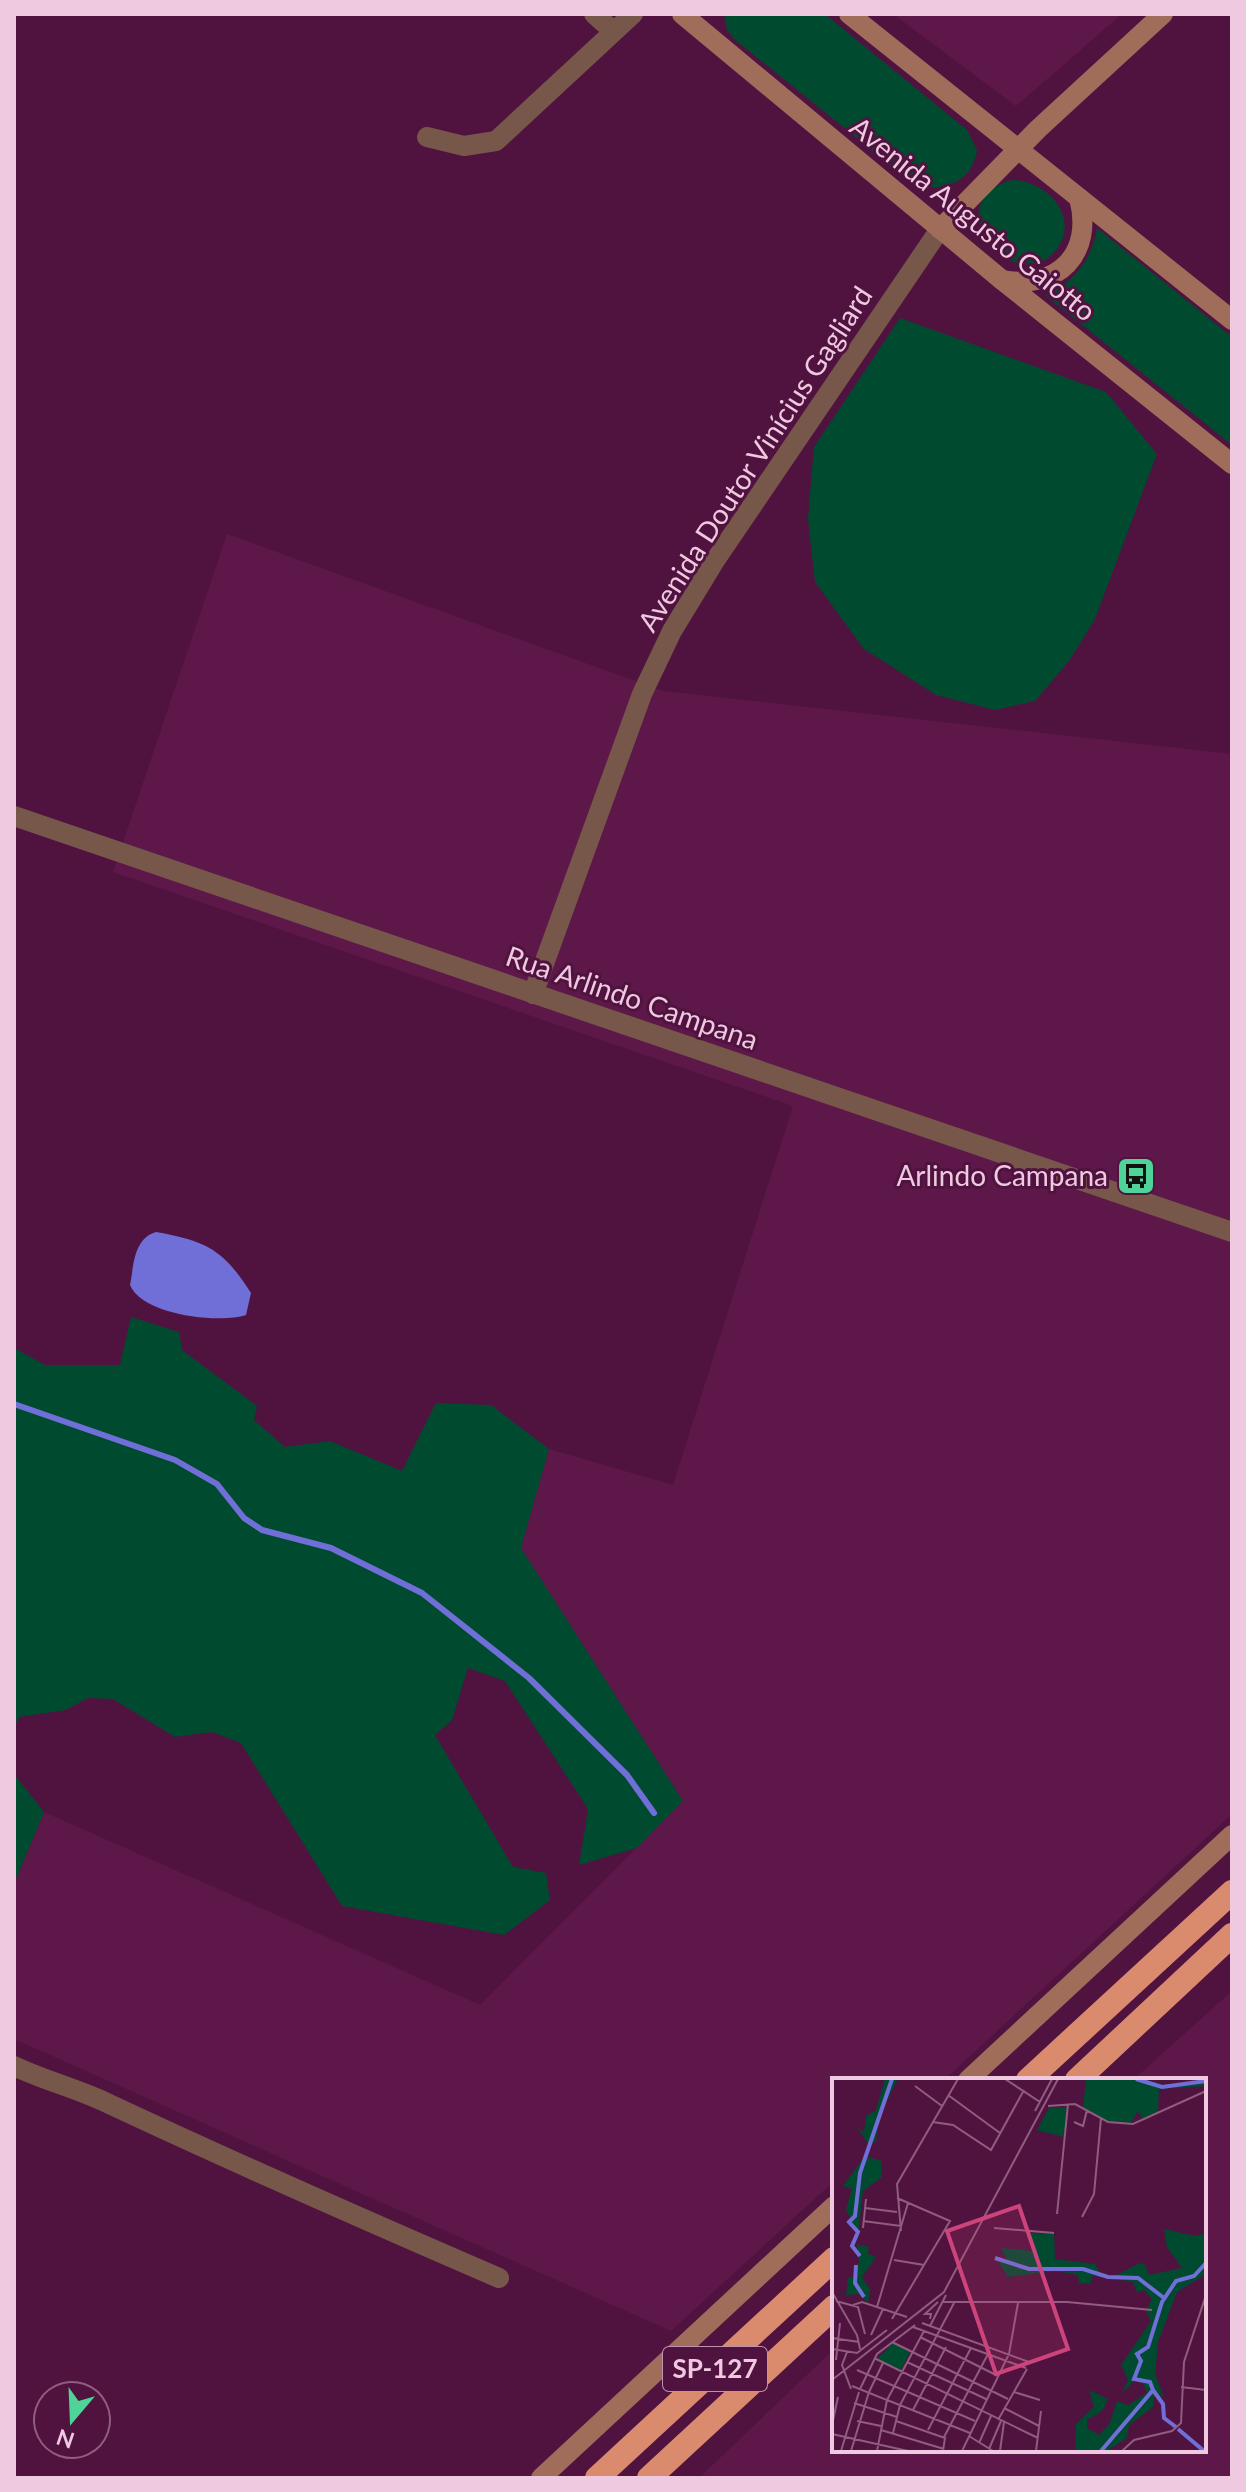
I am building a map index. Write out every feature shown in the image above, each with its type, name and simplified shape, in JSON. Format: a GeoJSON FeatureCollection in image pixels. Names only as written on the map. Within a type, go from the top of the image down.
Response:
{"type":"FeatureCollection","features":[{"type":"Feature","properties":{"kind":"highway"},"geometry":{"type":"LineString","coordinates":[[1030,2078],[1232,1892]]}},
{"type":"Feature","properties":{"kind":"highway"},"geometry":{"type":"LineString","coordinates":[[1079,2078],[1232,1935]]}},
{"type":"Feature","properties":{"kind":"highway","name":"SP-127"},"geometry":{"type":"LineString","coordinates":[[597,2478],[832,2261]]}},
{"type":"Feature","properties":{"kind":"highway","name":"SP-127"},"geometry":{"type":"LineString","coordinates":[[649,2478],[832,2309]]}},
{"type":"Feature","properties":{"kind":"street"},"geometry":{"type":"LineString","coordinates":[[594,14],[612,30]]}},
{"type":"Feature","properties":{"kind":"street"},"geometry":{"type":"LineString","coordinates":[[427,137],[464,146],[496,141],[612,30],[633,14]]}},
{"type":"Feature","properties":{"kind":"street","name":"Avenida Augusto Gaiotto"},"geometry":{"type":"LineString","coordinates":[[682,14],[1002,280],[1232,464]]}},
{"type":"Feature","properties":{"kind":"street"},"geometry":{"type":"LineString","coordinates":[[849,14],[1232,320]]}},
{"type":"Feature","properties":{"kind":"street","name":"Avenida Doutor Vinícius Gagliard"},"geometry":{"type":"LineString","coordinates":[[533,994],[642,694],[672,631],[714,562],[940,229],[1038,129],[1163,14]]}},
{"type":"Feature","properties":{"kind":"street"},"geometry":{"type":"LineString","coordinates":[[1002,280],[1022,284],[1042,280],[1060,271],[1074,257],[1082,239],[1085,219],[1079,198]]}},
{"type":"Feature","properties":{"kind":"street","name":"Rua Arlindo Campana"},"geometry":{"type":"LineString","coordinates":[[14,816],[1232,1232]]}},
{"type":"Feature","properties":{"kind":"street"},"geometry":{"type":"LineString","coordinates":[[970,2078],[1232,1835]]}},
{"type":"Feature","properties":{"kind":"street"},"geometry":{"type":"LineString","coordinates":[[14,2066],[101,2100],[234,2163],[349,2210],[499,2278]]}},
{"type":"Feature","properties":{"kind":"street"},"geometry":{"type":"LineString","coordinates":[[541,2478],[832,2208]]}},
{"type":"Feature","properties":{"kind":"shaded area"},"geometry":{"type":"Polygon","coordinates":[[[893,14],[1122,14],[1016,106],[893,14]]]}},
{"type":"Feature","properties":{"kind":"shaded area"},"geometry":{"type":"Polygon","coordinates":[[[227,534],[663,691],[1232,754],[1232,1814],[946,2078],[832,2078],[832,2183],[671,2331],[14,2039],[14,1884],[44,1812],[480,2005],[683,1801],[520,1548],[549,1449],[673,1485],[793,1106],[113,872],[227,534]]]}},
{"type":"Feature","properties":{"kind":"shaded area"},"geometry":{"type":"Polygon","coordinates":[[[156,1232],[188,1239],[222,1257],[251,1293],[246,1315],[218,1318],[182,1315],[149,1304],[137,1295],[130,1285],[136,1254],[143,1241],[156,1232]]]}},
{"type":"Feature","properties":{"kind":"shaded area"},"geometry":{"type":"Polygon","coordinates":[[[1232,1991],[1232,2478],[699,2478],[832,2351],[832,2452],[1206,2452],[1206,2078],[1135,2078],[1232,1991]]]}},
{"type":"Feature","properties":{"kind":"green space"},"geometry":{"type":"Polygon","coordinates":[[[724,14],[825,14],[967,130],[977,150],[969,170],[946,186],[916,186],[734,39],[727,30],[724,14]]]}},
{"type":"Feature","properties":{"kind":"green space"},"geometry":{"type":"Polygon","coordinates":[[[1011,180],[1024,181],[1047,193],[1062,213],[1065,225],[1063,237],[1056,250],[1039,263],[1021,264],[1003,257],[989,243],[980,226],[979,208],[989,192],[1011,180]]]}},
{"type":"Feature","properties":{"kind":"green space"},"geometry":{"type":"Polygon","coordinates":[[[1097,228],[1232,337],[1232,445],[1045,295],[1065,284],[1080,269],[1091,250],[1097,228]]]}},
{"type":"Feature","properties":{"kind":"green space"},"geometry":{"type":"Polygon","coordinates":[[[900,318],[1106,392],[1157,454],[1095,619],[1069,661],[1035,701],[995,710],[936,695],[864,649],[815,582],[808,519],[814,447],[900,318]]]}},
{"type":"Feature","properties":{"kind":"green space"},"geometry":{"type":"Polygon","coordinates":[[[131,1317],[179,1332],[182,1350],[257,1406],[254,1420],[285,1447],[330,1441],[402,1471],[436,1403],[491,1405],[549,1449],[521,1548],[683,1801],[637,1848],[579,1865],[588,1809],[505,1681],[468,1668],[452,1720],[435,1735],[513,1867],[546,1873],[550,1900],[504,1935],[342,1906],[241,1743],[212,1732],[175,1737],[113,1699],[88,1698],[66,1710],[19,1717],[14,1728],[14,1348],[45,1365],[120,1365],[131,1317]]]}},
{"type":"Feature","properties":{"kind":"green space"},"geometry":{"type":"Polygon","coordinates":[[[14,1774],[44,1812],[14,1884],[14,1774]]]}},
{"type":"Feature","properties":{"kind":"waterway"},"geometry":{"type":"LineString","coordinates":[[14,1404],[175,1460],[217,1484],[244,1518],[262,1530],[331,1548],[422,1593],[529,1678],[627,1775],[654,1813]]}},
{"type":"Feature","properties":{"kind":"place","name":"Arlindo Campana"},"geometry":{"type":"Point","coordinates":[1136,1176]}}]}
